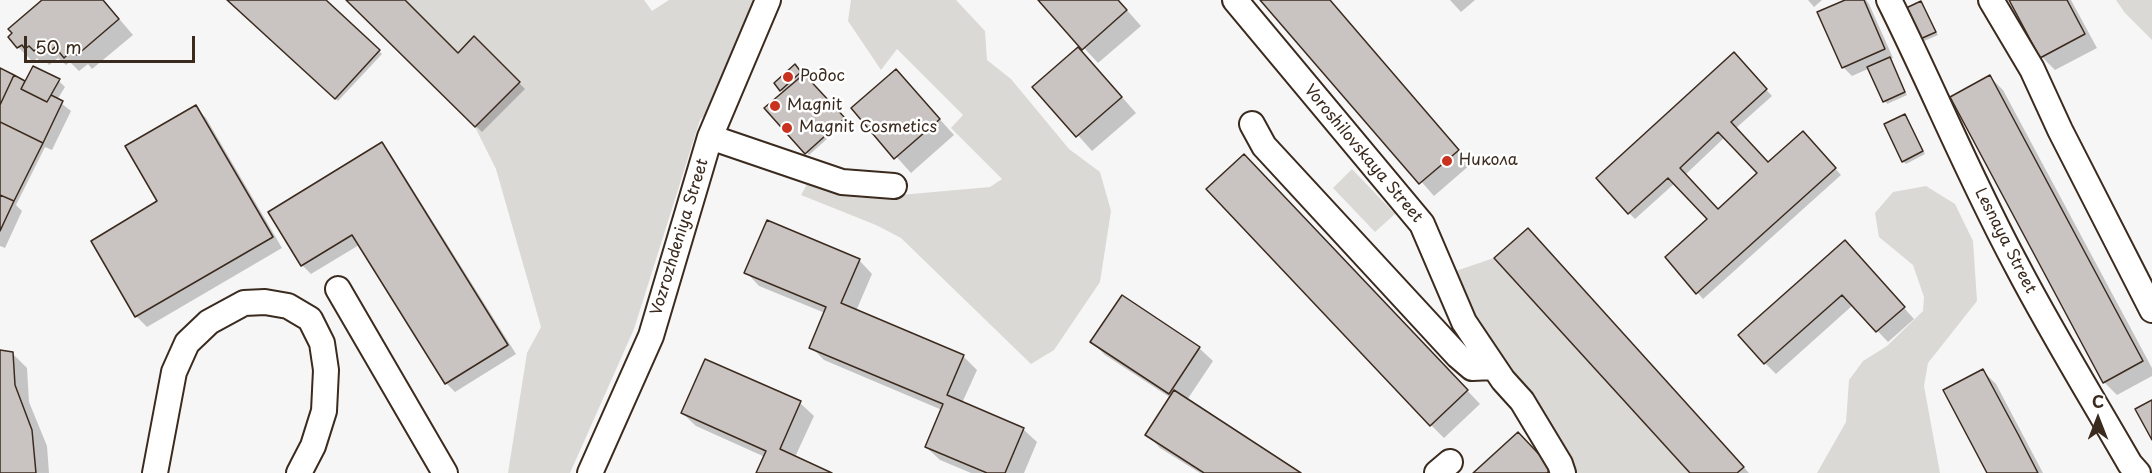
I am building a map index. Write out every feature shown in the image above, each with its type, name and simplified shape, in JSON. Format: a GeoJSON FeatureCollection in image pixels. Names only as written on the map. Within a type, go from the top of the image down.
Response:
{"type":"FeatureCollection","features":[{"type":"Feature","properties":{"kind":"street","name":"Vozrozhdeniya Street"},"geometry":{"type":"LineString","coordinates":[[590,473],[651,336],[710,136],[768,0]]}},
{"type":"Feature","properties":{"kind":"street","name":"Voroshilovskaya Street"},"geometry":{"type":"LineString","coordinates":[[1235,0],[1422,224],[1464,322],[1494,367],[1522,401],[1560,464],[1563,473]]}},
{"type":"Feature","properties":{"kind":"street","name":"Lesnaya Street"},"geometry":{"type":"LineString","coordinates":[[1889,0],[2017,267],[2130,464],[2139,473]]}},
{"type":"Feature","properties":{"kind":"street"},"geometry":{"type":"LineString","coordinates":[[1991,0],[2032,69],[2060,130],[2152,310]]}},
{"type":"Feature","properties":{"kind":"street"},"geometry":{"type":"LineString","coordinates":[[1252,124],[1264,146],[1458,356],[1472,368],[1494,367]]}},
{"type":"Feature","properties":{"kind":"street"},"geometry":{"type":"LineString","coordinates":[[710,136],[842,182],[894,186]]}},
{"type":"Feature","properties":{"kind":"street"},"geometry":{"type":"LineString","coordinates":[[338,289],[445,473]]}},
{"type":"Feature","properties":{"kind":"street"},"geometry":{"type":"LineString","coordinates":[[155,473],[174,372],[188,343],[209,322],[244,303],[266,302],[288,306],[310,319],[322,343],[326,370],[324,411],[313,446],[299,473]]}},
{"type":"Feature","properties":{"kind":"shaded area"},"geometry":{"type":"Polygon","coordinates":[[[405,0],[644,0],[652,11],[669,0],[753,0],[709,111],[700,120],[634,329],[570,473],[508,473],[527,353],[541,327],[496,169],[475,127],[520,81],[475,36],[458,53],[405,0]]]}},
{"type":"Feature","properties":{"kind":"shaded area"},"geometry":{"type":"Polygon","coordinates":[[[851,0],[956,0],[985,31],[987,60],[1011,79],[1069,149],[1100,172],[1111,211],[1100,282],[1054,350],[1031,364],[901,238],[876,225],[801,195],[810,179],[900,195],[990,187],[1002,179],[951,128],[963,115],[897,49],[881,70],[848,21],[851,0]]]}},
{"type":"Feature","properties":{"kind":"shaded area"},"geometry":{"type":"Polygon","coordinates":[[[2116,0],[2152,0],[2152,40],[2125,13],[2116,0]]]}},
{"type":"Feature","properties":{"kind":"shaded area"},"geometry":{"type":"Polygon","coordinates":[[[1352,169],[1395,214],[1375,232],[1333,188],[1352,169]]]}},
{"type":"Feature","properties":{"kind":"shaded area"},"geometry":{"type":"Polygon","coordinates":[[[1926,186],[1955,204],[1973,241],[1977,301],[1928,363],[1924,386],[1940,473],[1817,473],[1846,422],[1849,380],[1863,361],[1887,346],[1923,311],[1924,297],[1913,265],[1879,237],[1875,213],[1893,192],[1926,186]]]}},
{"type":"Feature","properties":{"kind":"shaded area"},"geometry":{"type":"Polygon","coordinates":[[[1494,258],[1690,473],[1563,473],[1444,275],[1494,258]]]}},
{"type":"Feature","properties":{"kind":"building"},"geometry":{"type":"Polygon","coordinates":[[[42,0],[103,0],[119,19],[77,55],[72,50],[64,58],[55,47],[50,52],[43,43],[34,51],[29,46],[25,49],[22,45],[17,48],[8,37],[12,33],[8,29],[42,0]]]}},
{"type":"Feature","properties":{"kind":"building"},"geometry":{"type":"Polygon","coordinates":[[[227,0],[326,0],[380,50],[335,99],[227,0]]]}},
{"type":"Feature","properties":{"kind":"building"},"geometry":{"type":"Polygon","coordinates":[[[346,0],[405,0],[458,53],[474,36],[520,82],[475,127],[346,0]]]}},
{"type":"Feature","properties":{"kind":"building"},"geometry":{"type":"Polygon","coordinates":[[[1038,0],[1118,0],[1127,10],[1082,50],[1038,0]]]}},
{"type":"Feature","properties":{"kind":"building"},"geometry":{"type":"Polygon","coordinates":[[[1260,0],[1330,0],[1459,150],[1419,184],[1260,0]]]}},
{"type":"Feature","properties":{"kind":"building"},"geometry":{"type":"Polygon","coordinates":[[[1845,0],[1864,0],[1885,49],[1842,68],[1817,12],[1845,0]]]}},
{"type":"Feature","properties":{"kind":"building"},"geometry":{"type":"Polygon","coordinates":[[[2009,0],[2067,0],[2085,34],[2040,58],[2009,0]]]}},
{"type":"Feature","properties":{"kind":"building"},"geometry":{"type":"Polygon","coordinates":[[[1921,1],[1936,32],[1918,40],[1904,9],[1921,1]]]}},
{"type":"Feature","properties":{"kind":"building"},"geometry":{"type":"Polygon","coordinates":[[[1078,47],[1122,97],[1076,137],[1032,87],[1078,47]]]}},
{"type":"Feature","properties":{"kind":"building"},"geometry":{"type":"Polygon","coordinates":[[[1734,52],[1767,89],[1731,122],[1768,162],[1803,131],[1836,168],[1696,294],[1665,257],[1707,219],[1668,178],[1628,214],[1596,178],[1734,52]],[[1718,132],[1680,168],[1718,209],[1757,173],[1718,132]]]}},
{"type":"Feature","properties":{"kind":"building"},"geometry":{"type":"Polygon","coordinates":[[[1890,57],[1905,92],[1883,102],[1867,67],[1890,57]]]}},
{"type":"Feature","properties":{"kind":"building","name":"Родос"},"geometry":{"type":"Polygon","coordinates":[[[795,64],[801,72],[780,91],[774,83],[795,64]]]}},
{"type":"Feature","properties":{"kind":"building"},"geometry":{"type":"Polygon","coordinates":[[[33,66],[60,79],[47,102],[21,89],[33,66]]]}},
{"type":"Feature","properties":{"kind":"building"},"geometry":{"type":"Polygon","coordinates":[[[0,68],[14,75],[0,105],[0,68]]]}},
{"type":"Feature","properties":{"kind":"building"},"geometry":{"type":"Polygon","coordinates":[[[896,69],[940,119],[894,159],[851,108],[896,69]]]}},
{"type":"Feature","properties":{"kind":"building"},"geometry":{"type":"Polygon","coordinates":[[[804,74],[845,118],[805,154],[764,108],[804,74]]]}},
{"type":"Feature","properties":{"kind":"building"},"geometry":{"type":"Polygon","coordinates":[[[14,75],[25,81],[21,89],[47,102],[51,95],[63,101],[43,143],[0,122],[0,105],[14,75]]]}},
{"type":"Feature","properties":{"kind":"building"},"geometry":{"type":"Polygon","coordinates":[[[1990,75],[2143,361],[2103,383],[1950,97],[1990,75]]]}},
{"type":"Feature","properties":{"kind":"building"},"geometry":{"type":"Polygon","coordinates":[[[196,105],[273,237],[135,317],[91,241],[157,201],[125,146],[196,105]]]}},
{"type":"Feature","properties":{"kind":"building"},"geometry":{"type":"Polygon","coordinates":[[[1905,114],[1923,151],[1902,162],[1884,124],[1905,114]]]}},
{"type":"Feature","properties":{"kind":"building"},"geometry":{"type":"Polygon","coordinates":[[[0,122],[43,143],[14,201],[0,195],[0,122]]]}},
{"type":"Feature","properties":{"kind":"building"},"geometry":{"type":"Polygon","coordinates":[[[382,142],[508,345],[445,384],[352,235],[301,266],[268,212],[382,142]]]}},
{"type":"Feature","properties":{"kind":"building"},"geometry":{"type":"Polygon","coordinates":[[[1244,154],[1468,390],[1430,426],[1206,189],[1244,154]]]}},
{"type":"Feature","properties":{"kind":"building"},"geometry":{"type":"Polygon","coordinates":[[[0,195],[14,201],[0,231],[0,195]]]}},
{"type":"Feature","properties":{"kind":"building"},"geometry":{"type":"Polygon","coordinates":[[[767,220],[860,259],[841,303],[964,355],[947,395],[1024,428],[1005,473],[987,473],[925,447],[943,404],[809,348],[826,307],[744,273],[767,220]]]}},
{"type":"Feature","properties":{"kind":"building"},"geometry":{"type":"Polygon","coordinates":[[[1528,228],[1744,467],[1737,473],[1690,473],[1494,258],[1528,228]]]}},
{"type":"Feature","properties":{"kind":"building"},"geometry":{"type":"Polygon","coordinates":[[[1845,240],[1905,307],[1876,332],[1842,295],[1764,364],[1738,335],[1845,240]]]}},
{"type":"Feature","properties":{"kind":"building"},"geometry":{"type":"Polygon","coordinates":[[[1122,295],[1200,347],[1169,394],[1090,342],[1122,295]]]}},
{"type":"Feature","properties":{"kind":"building"},"geometry":{"type":"Polygon","coordinates":[[[0,350],[13,352],[15,385],[32,430],[36,473],[0,473],[0,350]]]}},
{"type":"Feature","properties":{"kind":"building"},"geometry":{"type":"Polygon","coordinates":[[[705,359],[801,401],[780,449],[832,473],[756,473],[766,451],[681,413],[705,359]]]}},
{"type":"Feature","properties":{"kind":"building"},"geometry":{"type":"Polygon","coordinates":[[[1983,369],[2038,473],[1987,473],[1943,390],[1983,369]]]}},
{"type":"Feature","properties":{"kind":"building"},"geometry":{"type":"Polygon","coordinates":[[[1174,390],[1301,473],[1204,473],[1145,435],[1174,390]]]}},
{"type":"Feature","properties":{"kind":"building"},"geometry":{"type":"Polygon","coordinates":[[[2152,400],[2152,440],[2135,409],[2152,400]]]}},
{"type":"Feature","properties":{"kind":"building"},"geometry":{"type":"Polygon","coordinates":[[[1518,432],[1552,468],[1547,473],[1473,473],[1518,432]]]}},
{"type":"Feature","properties":{"kind":"place","name":"Родос"},"geometry":{"type":"Point","coordinates":[788,77]}},
{"type":"Feature","properties":{"kind":"place","name":"Magnit"},"geometry":{"type":"Point","coordinates":[775,106]}},
{"type":"Feature","properties":{"kind":"place","name":"Magnit Cosmetics"},"geometry":{"type":"Point","coordinates":[787,128]}},
{"type":"Feature","properties":{"kind":"place","name":"Никола"},"geometry":{"type":"Point","coordinates":[1447,161]}}]}
